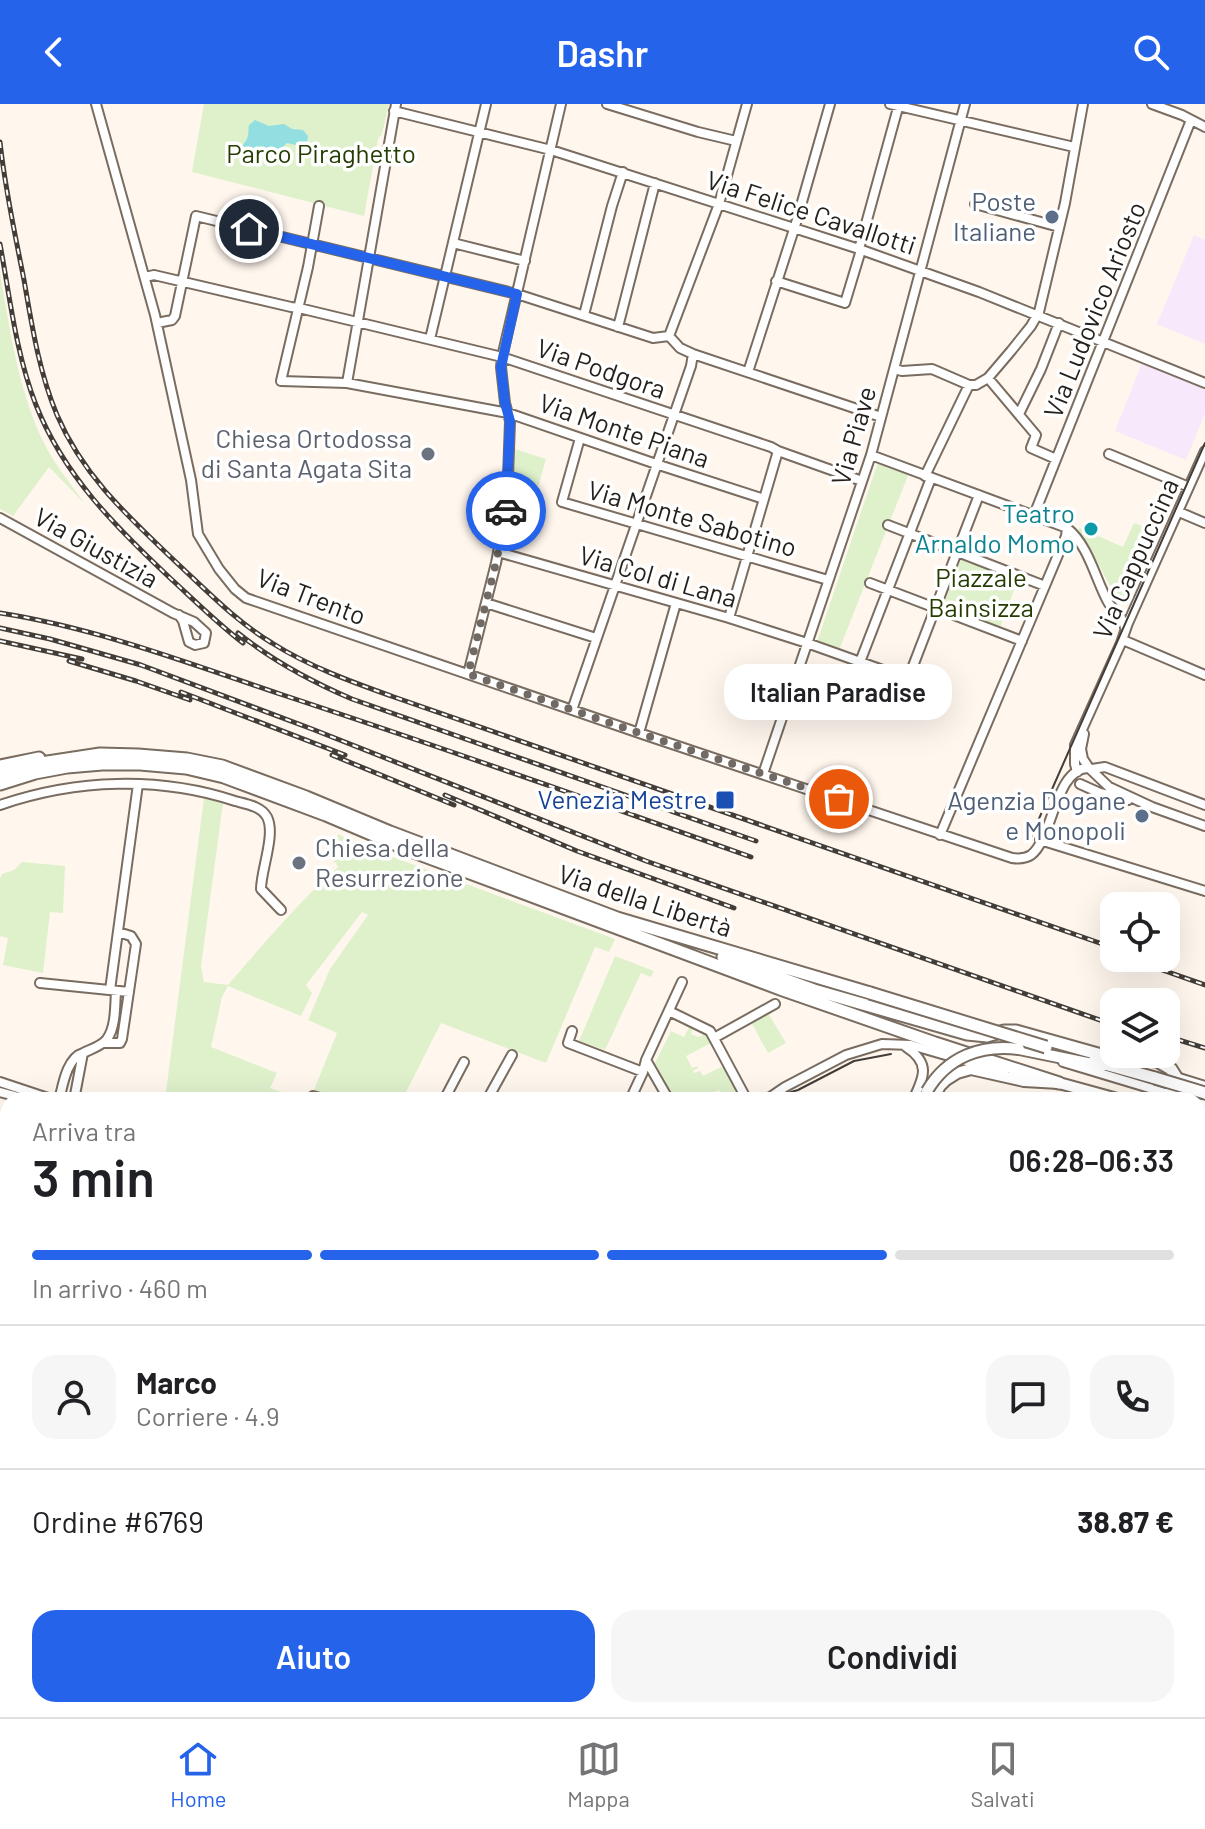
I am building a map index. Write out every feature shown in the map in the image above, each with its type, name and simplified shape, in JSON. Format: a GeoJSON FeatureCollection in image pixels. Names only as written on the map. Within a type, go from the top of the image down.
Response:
{"type":"FeatureCollection","features":[{"type":"Feature","properties":{"kind":"highway","name":"Via della Libertà"},"geometry":{"type":"LineString","coordinates":[[76,757],[138,755],[222,766],[617,918],[1202,1092]]}},
{"type":"Feature","properties":{"kind":"highway"},"geometry":{"type":"LineString","coordinates":[[0,766],[36,758],[76,757]]}},
{"type":"Feature","properties":{"kind":"highway"},"geometry":{"type":"LineString","coordinates":[[0,775],[76,757]]}},
{"type":"Feature","properties":{"kind":"highway","name":"Via della Libertà"},"geometry":{"type":"LineString","coordinates":[[0,784],[35,773],[102,764],[186,768],[224,777],[326,815],[425,857],[783,990],[1059,1083]]}},
{"type":"Feature","properties":{"kind":"highway"},"geometry":{"type":"LineString","coordinates":[[617,918],[814,990],[967,1034],[987,1036],[1016,1031],[1105,1056],[1157,1061],[1171,1069],[1176,1077]]}},
{"type":"Feature","properties":{"kind":"main road"},"geometry":{"type":"LineString","coordinates":[[928,1092],[937,1077],[959,1058],[992,1047],[1019,1049],[1155,1078]]}},
{"type":"Feature","properties":{"kind":"main road"},"geometry":{"type":"LineString","coordinates":[[937,1092],[957,1073],[971,1069],[1024,1081],[1059,1083],[1092,1092]]}},
{"type":"Feature","properties":{"kind":"street"},"geometry":{"type":"LineString","coordinates":[[430,339],[486,104]]}},
{"type":"Feature","properties":{"kind":"street"},"geometry":{"type":"LineString","coordinates":[[468,674],[507,506],[510,421],[502,379],[502,357],[561,104]]}},
{"type":"Feature","properties":{"kind":"street"},"geometry":{"type":"LineString","coordinates":[[607,104],[736,141]]}},
{"type":"Feature","properties":{"kind":"street"},"geometry":{"type":"LineString","coordinates":[[669,336],[719,204],[747,104]]}},
{"type":"Feature","properties":{"kind":"street"},"geometry":{"type":"LineString","coordinates":[[748,372],[830,104]]}},
{"type":"Feature","properties":{"kind":"street","name":"Via Piave"},"geometry":{"type":"LineString","coordinates":[[763,774],[871,455],[965,104]]}},
{"type":"Feature","properties":{"kind":"street"},"geometry":{"type":"LineString","coordinates":[[894,369],[932,369],[976,385],[988,378],[1022,339],[1038,315],[1083,104]]}},
{"type":"Feature","properties":{"kind":"street"},"geometry":{"type":"LineString","coordinates":[[1152,104],[1205,127]]}},
{"type":"Feature","properties":{"kind":"street"},"geometry":{"type":"LineString","coordinates":[[776,281],[845,303],[896,105],[1074,147]]}},
{"type":"Feature","properties":{"kind":"street","name":"Via Trento"},"geometry":{"type":"LineString","coordinates":[[95,107],[157,323],[191,480],[198,534],[210,557],[246,598],[1018,859]]}},
{"type":"Feature","properties":{"kind":"street"},"geometry":{"type":"LineString","coordinates":[[347,383],[395,108]]}},
{"type":"Feature","properties":{"kind":"street","name":"Via Felice Cavallotti"},"geometry":{"type":"LineString","coordinates":[[395,108],[551,150],[860,250],[1059,323],[1205,383]]}},
{"type":"Feature","properties":{"kind":"street","name":"Via Ludovico Ariosto"},"geometry":{"type":"LineString","coordinates":[[1034,515],[1191,120]]}},
{"type":"Feature","properties":{"kind":"street"},"geometry":{"type":"LineString","coordinates":[[584,315],[623,172]]}},
{"type":"Feature","properties":{"kind":"street"},"geometry":{"type":"LineString","coordinates":[[618,327],[655,183]]}},
{"type":"Feature","properties":{"kind":"street"},"geometry":{"type":"LineString","coordinates":[[975,204],[1059,227]]}},
{"type":"Feature","properties":{"kind":"street"},"geometry":{"type":"LineString","coordinates":[[299,308],[319,206]]}},
{"type":"Feature","properties":{"kind":"street"},"geometry":{"type":"LineString","coordinates":[[157,323],[172,320],[175,316],[196,216],[313,245],[369,254],[517,294],[653,338],[669,336]]}},
{"type":"Feature","properties":{"kind":"street"},"geometry":{"type":"LineString","coordinates":[[453,243],[525,261]]}},
{"type":"Feature","properties":{"kind":"street","name":"Via Podgora"},"geometry":{"type":"LineString","coordinates":[[145,277],[154,275],[181,281],[502,357],[673,418],[771,447],[862,481]]}},
{"type":"Feature","properties":{"kind":"street","name":"Via Monte Piana"},"geometry":{"type":"LineString","coordinates":[[299,308],[281,381],[347,383],[508,413],[764,499]]}},
{"type":"Feature","properties":{"kind":"street"},"geometry":{"type":"LineString","coordinates":[[1019,414],[1059,323]]}},
{"type":"Feature","properties":{"kind":"street"},"geometry":{"type":"LineString","coordinates":[[669,336],[680,348],[693,354],[881,417]]}},
{"type":"Feature","properties":{"kind":"street"},"geometry":{"type":"LineString","coordinates":[[572,710],[617,586],[693,354]]}},
{"type":"Feature","properties":{"kind":"street"},"geometry":{"type":"LineString","coordinates":[[988,378],[1036,435],[1031,448],[1056,459]]}},
{"type":"Feature","properties":{"kind":"street"},"geometry":{"type":"LineString","coordinates":[[860,662],[910,533],[928,477],[969,385]]}},
{"type":"Feature","properties":{"kind":"street","name":"Via Monte Sabotino"},"geometry":{"type":"LineString","coordinates":[[580,438],[562,502],[828,580]]}},
{"type":"Feature","properties":{"kind":"street"},"geometry":{"type":"LineString","coordinates":[[729,618],[778,451]]}},
{"type":"Feature","properties":{"kind":"street","name":"Via Cappuccina"},"geometry":{"type":"LineString","coordinates":[[1018,859],[1031,854],[1065,783],[1077,773],[1074,748],[1123,640],[1125,626],[1205,451]]}},
{"type":"Feature","properties":{"kind":"street"},"geometry":{"type":"LineString","coordinates":[[1109,454],[1189,487]]}},
{"type":"Feature","properties":{"kind":"street"},"geometry":{"type":"LineString","coordinates":[[871,455],[1073,532],[1110,605],[1125,626]]}},
{"type":"Feature","properties":{"kind":"street"},"geometry":{"type":"LineString","coordinates":[[936,608],[979,495]]}},
{"type":"Feature","properties":{"kind":"street"},"geometry":{"type":"LineString","coordinates":[[1179,512],[1205,523]]}},
{"type":"Feature","properties":{"kind":"street","name":"Via Giustizia"},"geometry":{"type":"LineString","coordinates":[[0,518],[176,614]]}},
{"type":"Feature","properties":{"kind":"street"},"geometry":{"type":"LineString","coordinates":[[888,525],[1045,586]]}},
{"type":"Feature","properties":{"kind":"street"},"geometry":{"type":"LineString","coordinates":[[940,835],[1067,528]]}},
{"type":"Feature","properties":{"kind":"street","name":"Via Col di Lana"},"geometry":{"type":"LineString","coordinates":[[498,552],[729,618],[908,679],[936,608]]}},
{"type":"Feature","properties":{"kind":"street"},"geometry":{"type":"LineString","coordinates":[[870,583],[1022,641]]}},
{"type":"Feature","properties":{"kind":"street"},"geometry":{"type":"LineString","coordinates":[[486,603],[596,638]]}},
{"type":"Feature","properties":{"kind":"street"},"geometry":{"type":"LineString","coordinates":[[639,733],[676,603]]}},
{"type":"Feature","properties":{"kind":"street"},"geometry":{"type":"LineString","coordinates":[[1123,640],[1205,675]]}},
{"type":"Feature","properties":{"kind":"street","name":"Via Cappuccina"},"geometry":{"type":"LineString","coordinates":[[1085,726],[1081,752],[1092,770]]}},
{"type":"Feature","properties":{"kind":"street"},"geometry":{"type":"LineString","coordinates":[[1205,805],[1105,767],[1092,770],[1081,768],[1077,773],[1077,780],[1082,785],[1100,793],[1205,826]]}},
{"type":"Feature","properties":{"kind":"street"},"geometry":{"type":"LineString","coordinates":[[1082,785],[1093,783],[1092,770]]}},
{"type":"Feature","properties":{"kind":"street"},"geometry":{"type":"LineString","coordinates":[[1092,770],[1109,787],[1152,807]]}},
{"type":"Feature","properties":{"kind":"street"},"geometry":{"type":"LineString","coordinates":[[0,805],[80,786],[138,784],[192,790],[262,810],[270,828],[261,889],[281,910]]}},
{"type":"Feature","properties":{"kind":"street"},"geometry":{"type":"LineString","coordinates":[[61,1092],[77,1054],[103,1043],[111,1030],[118,932],[138,784]]}},
{"type":"Feature","properties":{"kind":"street","name":"Via Cappuccina"},"geometry":{"type":"LineString","coordinates":[[1057,801],[1068,788],[1082,785]]}},
{"type":"Feature","properties":{"kind":"street"},"geometry":{"type":"LineString","coordinates":[[1040,840],[1205,891]]}},
{"type":"Feature","properties":{"kind":"street"},"geometry":{"type":"LineString","coordinates":[[103,1043],[120,1043],[122,1039],[136,944],[131,936],[118,932]]}},
{"type":"Feature","properties":{"kind":"street"},"geometry":{"type":"LineString","coordinates":[[634,1092],[682,982]]}},
{"type":"Feature","properties":{"kind":"street"},"geometry":{"type":"LineString","coordinates":[[40,983],[129,992]]}},
{"type":"Feature","properties":{"kind":"street"},"geometry":{"type":"LineString","coordinates":[[714,1038],[775,1004]]}},
{"type":"Feature","properties":{"kind":"street"},"geometry":{"type":"LineString","coordinates":[[669,1011],[710,1031],[743,1092]]}},
{"type":"Feature","properties":{"kind":"street"},"geometry":{"type":"LineString","coordinates":[[572,1031],[568,1043],[643,1072]]}},
{"type":"Feature","properties":{"kind":"street"},"geometry":{"type":"LineString","coordinates":[[898,1044],[910,1050],[922,1065],[923,1077],[916,1092]]}},
{"type":"Feature","properties":{"kind":"street"},"geometry":{"type":"LineString","coordinates":[[778,1092],[851,1053],[877,1045],[898,1044],[1059,1083]]}},
{"type":"Feature","properties":{"kind":"street"},"geometry":{"type":"LineString","coordinates":[[1046,1047],[1163,1092]]}},
{"type":"Feature","properties":{"kind":"street"},"geometry":{"type":"LineString","coordinates":[[1019,1049],[1163,1092]]}},
{"type":"Feature","properties":{"kind":"street"},"geometry":{"type":"LineString","coordinates":[[76,1092],[83,1053]]}},
{"type":"Feature","properties":{"kind":"street"},"geometry":{"type":"LineString","coordinates":[[491,1092],[512,1055]]}},
{"type":"Feature","properties":{"kind":"street"},"geometry":{"type":"LineString","coordinates":[[646,1060],[664,1092]]}},
{"type":"Feature","properties":{"kind":"street"},"geometry":{"type":"LineString","coordinates":[[448,1092],[464,1062]]}},
{"type":"Feature","properties":{"kind":"street"},"geometry":{"type":"LineString","coordinates":[[923,1077],[933,1079],[940,1086]]}},
{"type":"Feature","properties":{"kind":"street"},"geometry":{"type":"LineString","coordinates":[[1176,1077],[1205,1086]]}},
{"type":"Feature","properties":{"kind":"street"},"geometry":{"type":"LineString","coordinates":[[1176,1077],[1180,1092]]}},
{"type":"Feature","properties":{"kind":"street"},"geometry":{"type":"LineString","coordinates":[[0,1082],[30,1092]]}},
{"type":"Feature","properties":{"kind":"shaded area"},"geometry":{"type":"Polygon","coordinates":[[[1194,235],[1205,240],[1205,344],[1157,324],[1194,235]]]}},
{"type":"Feature","properties":{"kind":"shaded area"},"geometry":{"type":"Polygon","coordinates":[[[1142,363],[1205,389],[1205,413],[1186,460],[1115,431],[1142,363]]]}},
{"type":"Feature","properties":{"kind":"green space","name":"Parco Piraghetto"},"geometry":{"type":"Polygon","coordinates":[[[204,104],[389,104],[378,139],[364,216],[192,172],[204,104]]]}},
{"type":"Feature","properties":{"kind":"green space"},"geometry":{"type":"Polygon","coordinates":[[[0,273],[16,359],[34,421],[52,458],[85,504],[49,467],[13,516],[0,509],[0,273]]]}},
{"type":"Feature","properties":{"kind":"green space"},"geometry":{"type":"Polygon","coordinates":[[[515,449],[546,459],[538,487],[514,480],[515,449]]]}},
{"type":"Feature","properties":{"kind":"green space"},"geometry":{"type":"Polygon","coordinates":[[[878,462],[909,473],[839,650],[817,642],[878,462]]]}},
{"type":"Feature","properties":{"kind":"green space"},"geometry":{"type":"Polygon","coordinates":[[[529,501],[539,504],[530,537],[507,531],[512,512],[524,515],[529,501]]]}},
{"type":"Feature","properties":{"kind":"green space"},"geometry":{"type":"Polygon","coordinates":[[[1134,523],[1157,532],[1127,602],[1119,603],[1089,546],[1077,531],[1080,528],[1123,547],[1134,523]]]}},
{"type":"Feature","properties":{"kind":"green space","name":"Piazzale Bainsizza"},"geometry":{"type":"Polygon","coordinates":[[[962,557],[1018,579],[1000,628],[943,606],[962,557]]]}},
{"type":"Feature","properties":{"kind":"green space"},"geometry":{"type":"Polygon","coordinates":[[[853,692],[868,697],[861,719],[845,714],[853,692]]]}},
{"type":"Feature","properties":{"kind":"green space"},"geometry":{"type":"Polygon","coordinates":[[[204,798],[223,803],[201,966],[204,982],[228,985],[295,909],[338,867],[328,858],[329,853],[338,847],[334,845],[338,834],[615,939],[609,952],[595,947],[546,1063],[441,1023],[406,1092],[320,1092],[314,1090],[337,1033],[308,1020],[330,969],[368,915],[362,912],[306,985],[312,993],[301,1016],[228,986],[222,997],[211,1047],[277,1073],[270,1088],[281,1092],[166,1092],[204,798]]]}},
{"type":"Feature","properties":{"kind":"green space"},"geometry":{"type":"Polygon","coordinates":[[[22,862],[65,866],[63,913],[50,912],[43,973],[3,965],[8,938],[0,936],[0,879],[2,874],[14,870],[22,862]]]}},
{"type":"Feature","properties":{"kind":"green space"},"geometry":{"type":"Polygon","coordinates":[[[615,956],[654,971],[651,977],[641,973],[605,1050],[579,1041],[615,956]]]}},
{"type":"Feature","properties":{"kind":"green space"},"geometry":{"type":"Polygon","coordinates":[[[768,1013],[786,1043],[768,1053],[751,1022],[768,1013]]]}},
{"type":"Feature","properties":{"kind":"green space"},"geometry":{"type":"Polygon","coordinates":[[[690,1026],[693,1028],[691,1034],[698,1037],[706,1034],[711,1043],[686,1056],[692,1068],[698,1068],[694,1073],[700,1071],[703,1076],[723,1066],[737,1092],[671,1092],[655,1063],[671,1031],[684,1037],[690,1026]]]}},
{"type":"Feature","properties":{"kind":"water"},"geometry":{"type":"Polygon","coordinates":[[[255,120],[269,126],[284,124],[303,130],[308,136],[307,143],[300,146],[287,143],[275,155],[247,157],[242,148],[249,125],[255,120]]]}},
{"type":"Feature","properties":{"kind":"tram line"},"geometry":{"type":"LineString","coordinates":[[1030,839],[1205,443]]}},
{"type":"Feature","properties":{"kind":"tram line"},"geometry":{"type":"LineString","coordinates":[[791,1092],[854,1061],[891,1054]]}},
{"type":"Feature","properties":{"kind":"railway"},"geometry":{"type":"LineString","coordinates":[[0,142],[37,349],[45,382],[68,438],[95,478],[126,514],[212,596],[259,635],[286,652],[363,686],[1100,943]]}},
{"type":"Feature","properties":{"kind":"railway"},"geometry":{"type":"LineString","coordinates":[[0,244],[23,366],[36,405],[61,455],[93,499],[130,539],[243,643]]}},
{"type":"Feature","properties":{"kind":"railway"},"geometry":{"type":"LineString","coordinates":[[0,613],[107,637],[176,659],[751,857]]}},
{"type":"Feature","properties":{"kind":"railway"},"geometry":{"type":"LineString","coordinates":[[0,628],[141,665],[646,861],[1100,1020]]}},
{"type":"Feature","properties":{"kind":"railway"},"geometry":{"type":"LineString","coordinates":[[238,633],[292,670],[352,699],[756,841]]}},
{"type":"Feature","properties":{"kind":"railway"},"geometry":{"type":"LineString","coordinates":[[0,641],[82,659]]}},
{"type":"Feature","properties":{"kind":"railway"},"geometry":{"type":"LineString","coordinates":[[69,661],[190,700]]}},
{"type":"Feature","properties":{"kind":"railway"},"geometry":{"type":"LineString","coordinates":[[181,692],[345,755]]}},
{"type":"Feature","properties":{"kind":"railway"},"geometry":{"type":"LineString","coordinates":[[332,755],[454,805]]}},
{"type":"Feature","properties":{"kind":"railway"},"geometry":{"type":"LineString","coordinates":[[445,795],[577,851],[734,908]]}},
{"type":"Feature","properties":{"kind":"railway"},"geometry":{"type":"LineString","coordinates":[[1168,972],[1205,985]]}},
{"type":"Feature","properties":{"kind":"railway"},"geometry":{"type":"LineString","coordinates":[[1180,1040],[1205,1048]]}},
{"type":"Feature","properties":{"kind":"way so far"},"geometry":{"type":"LineString","coordinates":[[506,511],[468,674],[839,799]]}},
{"type":"Feature","properties":{"kind":"place","name":"Poste Italiane"},"geometry":{"type":"Point","coordinates":[1052,217]}},
{"type":"Feature","properties":{"kind":"place","name":"Chiesa Ortodossa di Santa Agata Sita"},"geometry":{"type":"Point","coordinates":[428,454]}},
{"type":"Feature","properties":{"kind":"place","name":"Teatro Arnaldo Momo"},"geometry":{"type":"Point","coordinates":[1091,529]}},
{"type":"Feature","properties":{"kind":"place","name":"Italian Paradise"},"geometry":{"type":"Point","coordinates":[839,799]}},
{"type":"Feature","properties":{"kind":"place","name":"Venezia Mestre"},"geometry":{"type":"Point","coordinates":[725,800]}},
{"type":"Feature","properties":{"kind":"place","name":"Agenzia Dogane e Monopoli"},"geometry":{"type":"Point","coordinates":[1142,816]}},
{"type":"Feature","properties":{"kind":"place","name":"Chiesa della Resurrezione"},"geometry":{"type":"Point","coordinates":[299,863]}},
{"type":"Feature","properties":{"kind":"route"},"geometry":{"type":"LineString","coordinates":[[249,229],[517,294],[501,367],[510,421],[506,511]]}}]}
